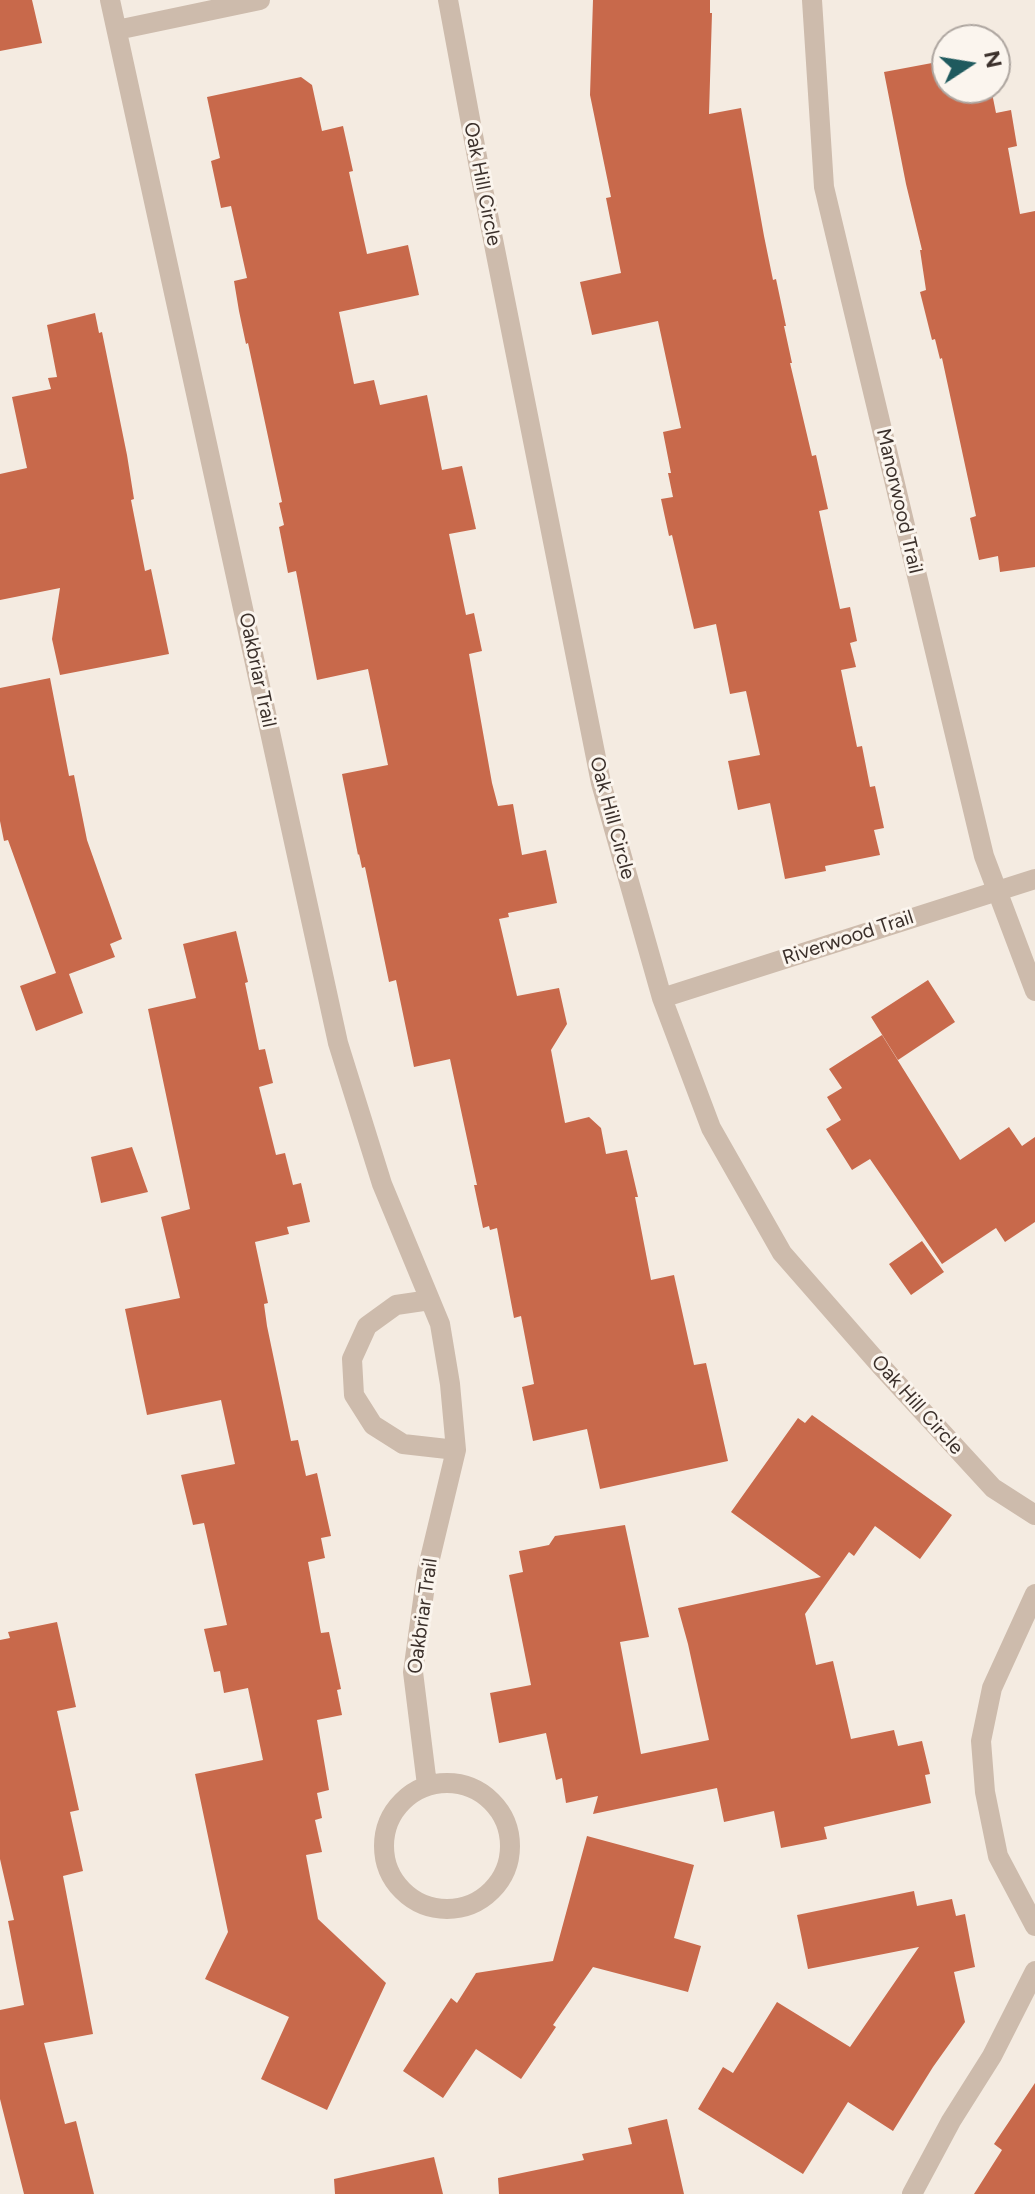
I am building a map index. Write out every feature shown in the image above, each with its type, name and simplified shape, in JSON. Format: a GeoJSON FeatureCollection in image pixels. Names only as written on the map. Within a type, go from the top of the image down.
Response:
{"type":"FeatureCollection","features":[{"type":"Feature","properties":{"kind":"street","name":"Oakbriar Trail"},"geometry":{"type":"LineString","coordinates":[[110,0],[338,1043],[382,1184],[440,1324],[456,1450],[427,1571],[413,1672],[427,1785]]}},
{"type":"Feature","properties":{"kind":"street"},"geometry":{"type":"LineString","coordinates":[[117,30],[260,0]]}},
{"type":"Feature","properties":{"kind":"street","name":"Oak Hill Circle"},"geometry":{"type":"LineString","coordinates":[[448,0],[601,783],[662,998],[711,1128],[782,1253],[993,1488],[1035,1515]]}},
{"type":"Feature","properties":{"kind":"street","name":"Manorwood Trail"},"geometry":{"type":"LineString","coordinates":[[812,0],[824,187],[984,856],[1035,991]]}},
{"type":"Feature","properties":{"kind":"street","name":"Riverwood Trail"},"geometry":{"type":"LineString","coordinates":[[662,998],[1035,879]]}},
{"type":"Feature","properties":{"kind":"street"},"geometry":{"type":"LineString","coordinates":[[430,1300],[396,1305],[367,1326],[352,1359],[354,1395],[373,1425],[403,1444],[456,1450]]}},
{"type":"Feature","properties":{"kind":"street"},"geometry":{"type":"LineString","coordinates":[[1035,1594],[992,1688],[981,1741],[985,1792],[998,1856],[1035,1926]]}},
{"type":"Feature","properties":{"kind":"street"},"geometry":{"type":"LineString","coordinates":[[452,1781],[476,1788],[495,1804],[508,1826],[510,1851],[504,1875],[489,1895],[467,1907],[442,1910],[418,1903],[398,1887],[386,1865],[383,1840],[390,1816],[405,1797],[427,1785],[452,1781]]}},
{"type":"Feature","properties":{"kind":"street"},"geometry":{"type":"LineString","coordinates":[[912,2194],[951,2121],[992,2056],[1035,1971]]}},
{"type":"Feature","properties":{"kind":"building"},"geometry":{"type":"Polygon","coordinates":[[[0,0],[32,0],[42,43],[0,51],[0,0]]]}},
{"type":"Feature","properties":{"kind":"building"},"geometry":{"type":"Polygon","coordinates":[[[593,0],[710,0],[709,114],[741,108],[773,280],[776,279],[786,326],[790,363],[828,509],[819,511],[840,609],[850,607],[857,641],[850,643],[856,667],[841,670],[857,747],[862,746],[870,787],[875,786],[884,828],[874,830],[880,855],[825,866],[826,871],[785,879],[770,803],[738,810],[728,761],[760,755],[746,691],[730,694],[716,624],[694,629],[672,535],[669,536],[661,499],[673,497],[663,432],[681,428],[658,321],[592,335],[580,282],[621,273],[606,198],[611,197],[590,95],[593,0]]]}},
{"type":"Feature","properties":{"kind":"building"},"geometry":{"type":"Polygon","coordinates":[[[931,63],[931,104],[994,104],[996,113],[1011,110],[1017,146],[1008,148],[1020,214],[1035,211],[1035,567],[1000,572],[998,556],[979,560],[970,518],[976,516],[942,358],[935,339],[932,340],[920,292],[926,290],[922,250],[884,72],[931,63]]]}},
{"type":"Feature","properties":{"kind":"building"},"geometry":{"type":"Polygon","coordinates":[[[301,77],[312,85],[322,131],[343,126],[353,171],[349,172],[367,254],[408,245],[419,295],[339,312],[354,384],[374,380],[380,405],[427,395],[442,470],[462,466],[476,529],[449,534],[466,615],[474,613],[482,651],[469,654],[492,783],[498,806],[513,804],[522,855],[546,850],[557,903],[508,913],[509,917],[499,919],[517,996],[559,988],[567,1024],[551,1050],[565,1123],[589,1117],[601,1128],[606,1154],[627,1150],[651,1280],[674,1275],[694,1365],[706,1363],[728,1461],[600,1489],[587,1429],[533,1441],[522,1387],[534,1384],[521,1316],[514,1318],[497,1228],[483,1228],[450,1059],[414,1067],[396,980],[389,982],[342,774],[388,765],[368,669],[317,680],[296,571],[288,573],[279,527],[284,525],[279,503],[282,502],[239,311],[234,281],[247,278],[231,206],[221,208],[211,161],[220,158],[207,97],[301,77]]]}},
{"type":"Feature","properties":{"kind":"building"},"geometry":{"type":"Polygon","coordinates":[[[95,313],[99,333],[102,332],[127,455],[134,499],[131,500],[145,571],[151,569],[169,654],[60,675],[52,639],[60,588],[0,600],[0,474],[27,468],[12,397],[51,389],[48,378],[57,377],[47,325],[95,313]]]}},
{"type":"Feature","properties":{"kind":"building"},"geometry":{"type":"Polygon","coordinates":[[[50,678],[69,776],[74,775],[87,840],[122,939],[110,944],[115,957],[69,974],[83,1013],[36,1031],[20,986],[56,973],[8,840],[4,841],[0,821],[0,688],[50,678]]]}},
{"type":"Feature","properties":{"kind":"building"},"geometry":{"type":"Polygon","coordinates":[[[236,931],[259,1050],[265,1049],[273,1083],[259,1087],[276,1155],[285,1153],[293,1185],[301,1183],[310,1222],[287,1227],[289,1234],[255,1242],[268,1303],[264,1304],[267,1326],[291,1441],[298,1440],[306,1476],[317,1473],[331,1536],[321,1538],[325,1558],[308,1562],[321,1633],[329,1632],[341,1689],[337,1690],[342,1715],[317,1720],[329,1790],[317,1793],[322,1818],[315,1820],[322,1852],[306,1855],[318,1919],[386,1983],[327,2110],[261,2079],[289,2017],[205,1979],[228,1932],[195,1774],[263,1760],[248,1688],[224,1693],[220,1671],[214,1672],[204,1629],[227,1625],[204,1523],[193,1525],[181,1475],[235,1464],[221,1400],[147,1415],[125,1309],[180,1298],[161,1217],[190,1209],[148,1009],[196,998],[183,944],[236,931]]]}},
{"type":"Feature","properties":{"kind":"building"},"geometry":{"type":"Polygon","coordinates":[[[928,980],[955,1022],[898,1060],[871,1017],[928,980]]]}},
{"type":"Feature","properties":{"kind":"building"},"geometry":{"type":"Polygon","coordinates":[[[882,1035],[960,1160],[1009,1127],[1022,1146],[1035,1137],[1035,1222],[1005,1242],[996,1228],[942,1264],[870,1159],[852,1170],[826,1129],[841,1120],[827,1097],[842,1088],[829,1069],[882,1035]]]}},
{"type":"Feature","properties":{"kind":"building"},"geometry":{"type":"Polygon","coordinates":[[[132,1147],[148,1192],[101,1203],[91,1157],[132,1147]]]}},
{"type":"Feature","properties":{"kind":"building"},"geometry":{"type":"Polygon","coordinates":[[[922,1241],[944,1272],[911,1295],[889,1264],[922,1241]]]}},
{"type":"Feature","properties":{"kind":"building"},"geometry":{"type":"Polygon","coordinates":[[[812,1415],[952,1515],[920,1559],[875,1526],[854,1556],[849,1552],[805,1614],[816,1665],[833,1661],[851,1739],[894,1730],[898,1746],[922,1741],[930,1774],[925,1775],[931,1803],[824,1827],[827,1839],[781,1848],[774,1811],[724,1822],[717,1788],[593,1814],[598,1796],[566,1803],[562,1778],[556,1780],[546,1733],[499,1743],[490,1693],[531,1685],[509,1575],[523,1572],[519,1551],[549,1545],[555,1536],[625,1525],[649,1637],[620,1642],[641,1754],[709,1740],[678,1608],[821,1577],[731,1512],[798,1418],[805,1423],[812,1415]]]}},
{"type":"Feature","properties":{"kind":"building"},"geometry":{"type":"Polygon","coordinates":[[[57,1622],[76,1707],[57,1711],[79,1810],[70,1812],[83,1871],[63,1876],[93,2034],[44,2043],[65,2124],[76,2121],[94,2194],[24,2194],[0,2099],[0,2010],[24,2005],[8,1921],[14,1920],[0,1859],[0,1640],[10,1638],[8,1632],[57,1622]]]}},
{"type":"Feature","properties":{"kind":"building"},"geometry":{"type":"Polygon","coordinates":[[[587,1836],[694,1865],[674,1938],[701,1946],[688,1992],[593,1967],[521,2079],[476,2049],[443,2098],[403,2071],[451,1998],[457,2003],[476,1973],[553,1961],[587,1836]]]}},
{"type":"Feature","properties":{"kind":"building"},"geometry":{"type":"Polygon","coordinates":[[[914,1891],[917,1906],[952,1899],[956,1916],[965,1914],[975,1967],[954,1972],[965,2022],[893,2131],[848,2102],[803,2174],[698,2109],[723,2067],[733,2073],[777,2002],[850,2047],[919,1947],[808,1969],[797,1915],[914,1891]]]}},
{"type":"Feature","properties":{"kind":"building"},"geometry":{"type":"Polygon","coordinates":[[[1035,2083],[1035,2194],[974,2194],[1002,2150],[994,2144],[1035,2083]]]}},
{"type":"Feature","properties":{"kind":"building"},"geometry":{"type":"Polygon","coordinates":[[[667,2119],[684,2194],[499,2194],[498,2178],[584,2160],[582,2154],[632,2144],[628,2128],[667,2119]]]}},
{"type":"Feature","properties":{"kind":"building"},"geometry":{"type":"Polygon","coordinates":[[[434,2157],[443,2194],[335,2194],[334,2179],[434,2157]]]}}]}
